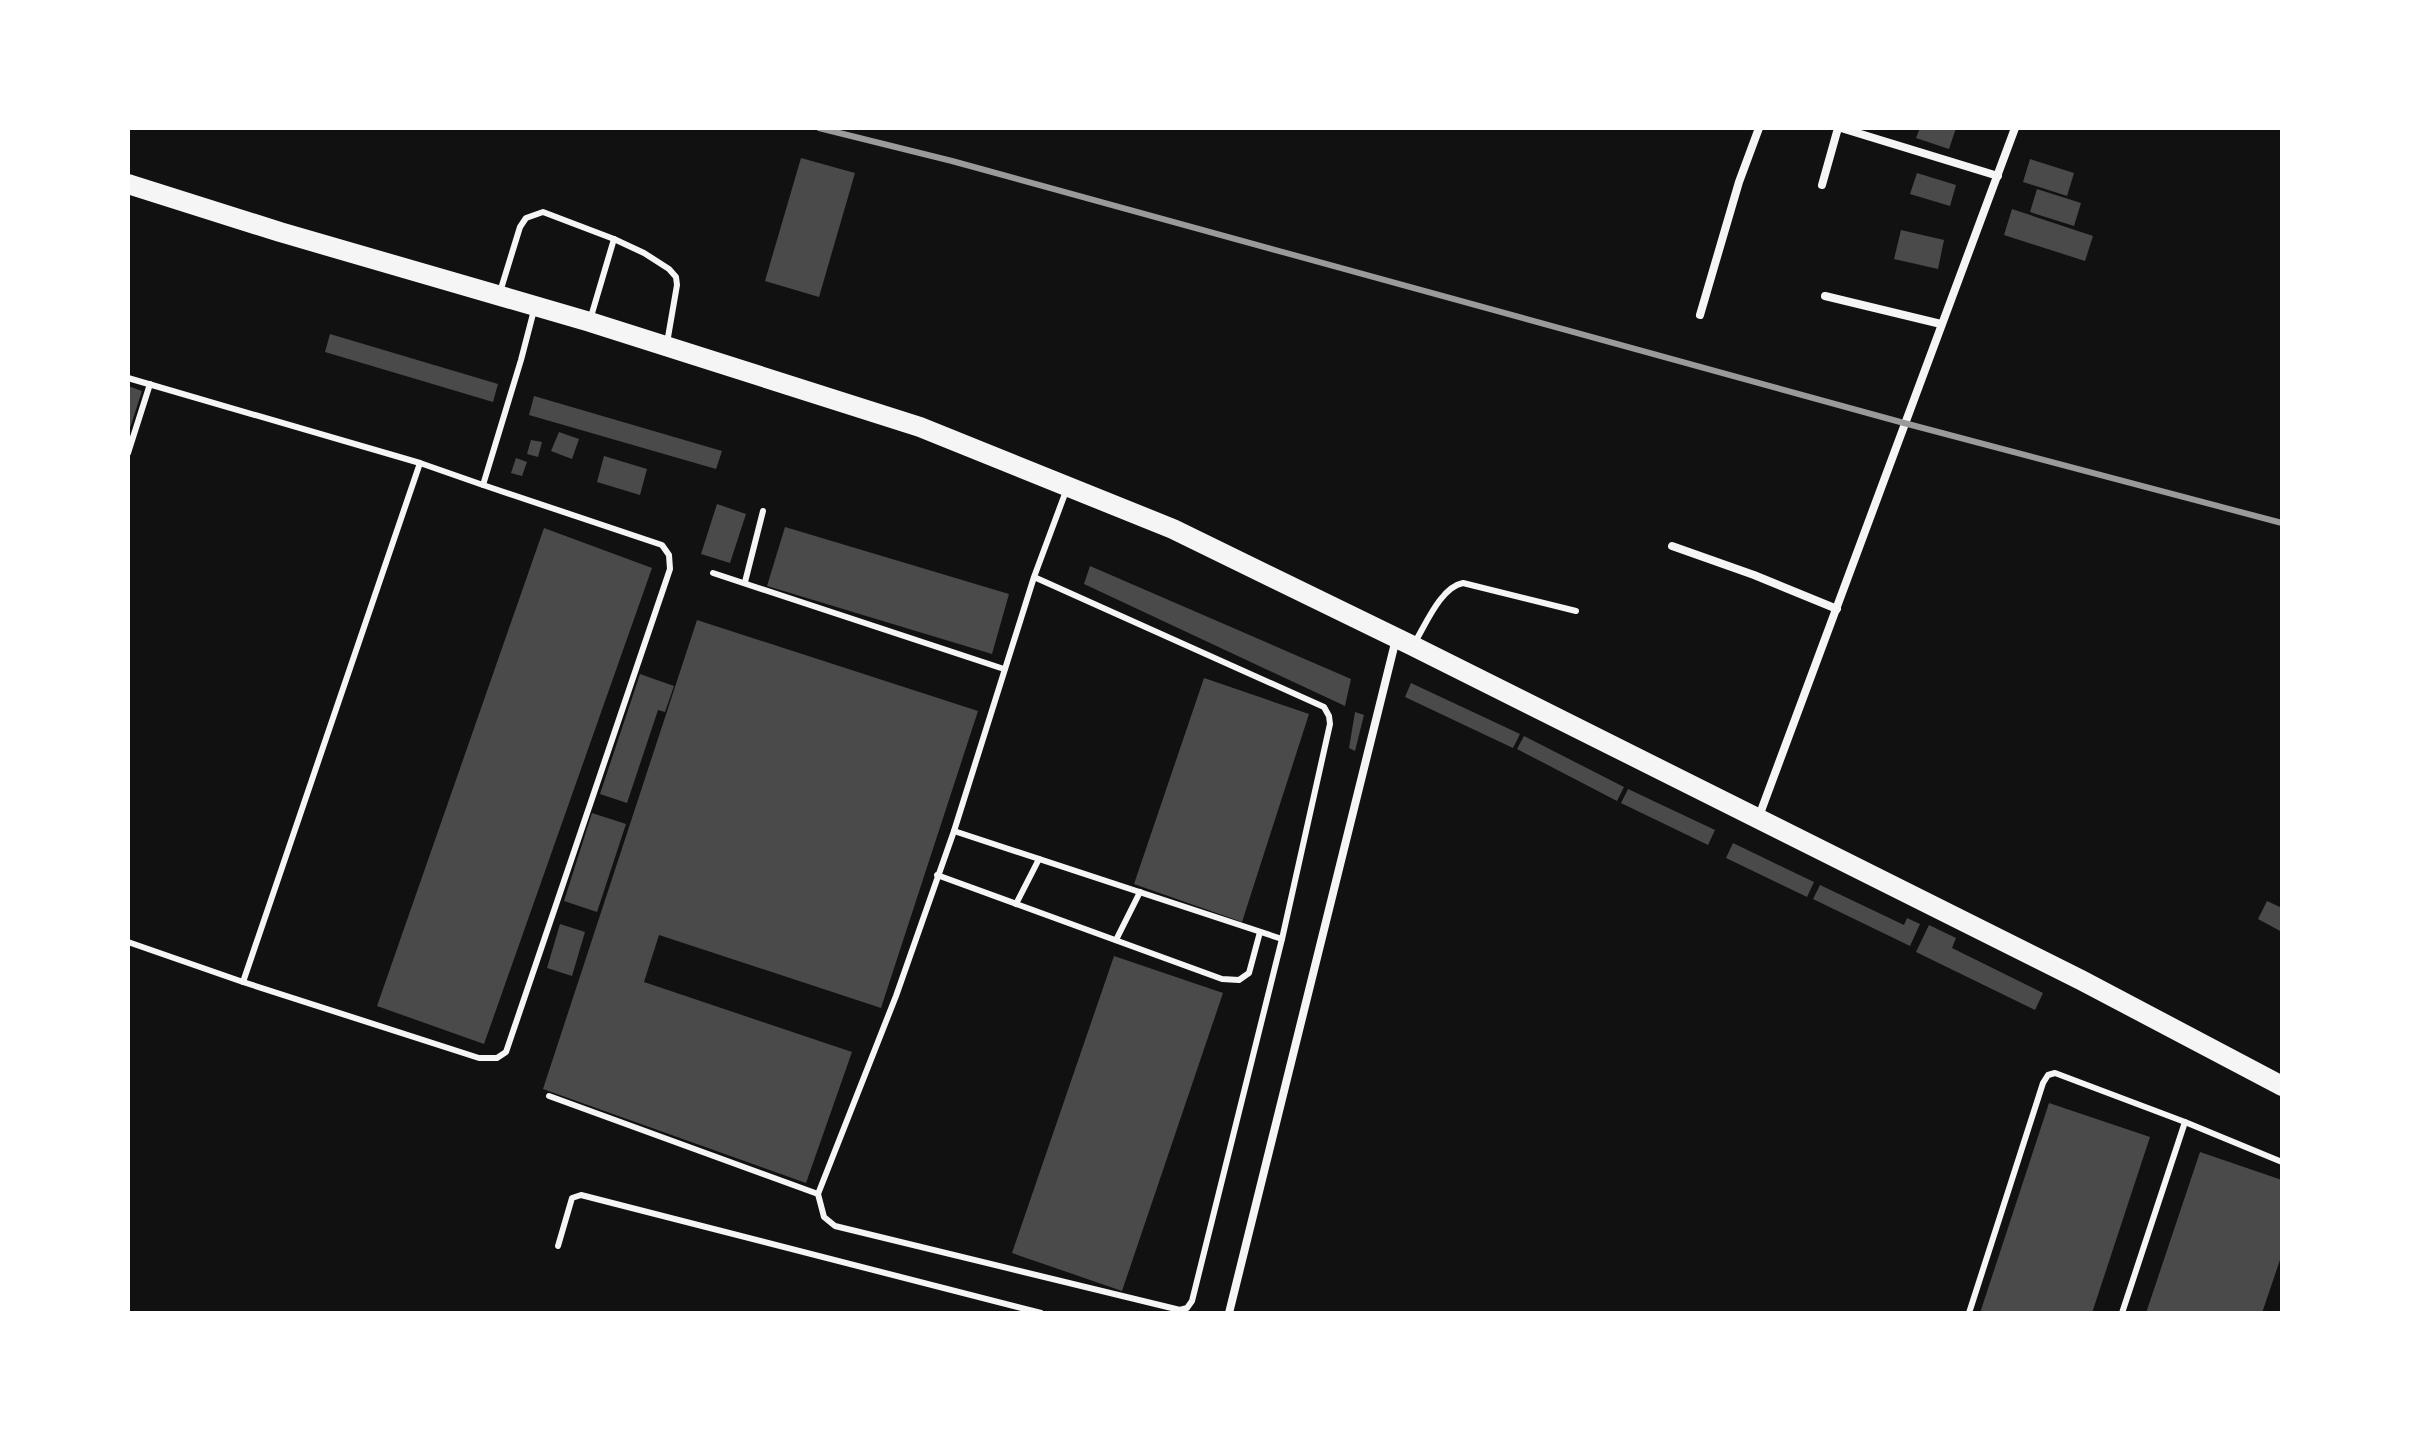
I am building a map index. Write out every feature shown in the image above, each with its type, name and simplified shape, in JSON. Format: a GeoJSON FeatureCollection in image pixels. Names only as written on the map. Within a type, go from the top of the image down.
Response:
{"type":"FeatureCollection","features":[{"type":"Feature","properties":{"kind":"highway"},"geometry":{"type":"LineString","coordinates":[[128,184],[280,232],[590,322],[920,427],[1173,529],[2081,980],[2282,1086]]}},
{"type":"Feature","properties":{"kind":"street"},"geometry":{"type":"LineString","coordinates":[[1700,315],[1739,182],[1759,128]]}},
{"type":"Feature","properties":{"kind":"street"},"geometry":{"type":"LineString","coordinates":[[1822,185],[1840,128],[1998,176]]}},
{"type":"Feature","properties":{"kind":"street"},"geometry":{"type":"LineString","coordinates":[[1758,820],[2015,128]]}},
{"type":"Feature","properties":{"kind":"street"},"geometry":{"type":"LineString","coordinates":[[1825,296],[1941,324]]}},
{"type":"Feature","properties":{"kind":"street"},"geometry":{"type":"LineString","coordinates":[[1672,546],[1837,609]]}},
{"type":"Feature","properties":{"kind":"street"},"geometry":{"type":"LineString","coordinates":[[1229,1313],[1405,642]]}},
{"type":"Feature","properties":{"kind":"lane"},"geometry":{"type":"LineString","coordinates":[[499,296],[520,227],[526,218],[543,212],[614,239],[669,269],[676,277],[677,285],[667,346]]}},
{"type":"Feature","properties":{"kind":"lane"},"geometry":{"type":"LineString","coordinates":[[590,322],[614,239]]}},
{"type":"Feature","properties":{"kind":"lane"},"geometry":{"type":"LineString","coordinates":[[483,485],[535,306]]}},
{"type":"Feature","properties":{"kind":"lane"},"geometry":{"type":"LineString","coordinates":[[128,378],[420,463],[662,545],[669,555],[670,569],[506,1052],[497,1058],[479,1058],[128,942]]}},
{"type":"Feature","properties":{"kind":"lane"},"geometry":{"type":"LineString","coordinates":[[128,453],[150,384]]}},
{"type":"Feature","properties":{"kind":"lane"},"geometry":{"type":"LineString","coordinates":[[243,982],[420,463]]}},
{"type":"Feature","properties":{"kind":"lane"},"geometry":{"type":"LineString","coordinates":[[1034,577],[1324,707],[1329,716],[1330,724],[1282,939],[1192,1301],[1187,1308],[1180,1310],[835,1226],[824,1217],[818,1194],[896,996],[954,831],[1034,577],[1068,486]]}},
{"type":"Feature","properties":{"kind":"lane"},"geometry":{"type":"LineString","coordinates":[[745,582],[763,511]]}},
{"type":"Feature","properties":{"kind":"lane"},"geometry":{"type":"LineString","coordinates":[[713,573],[1004,669]]}},
{"type":"Feature","properties":{"kind":"lane"},"geometry":{"type":"LineString","coordinates":[[1405,642],[1445,593],[1463,583],[1576,611]]}},
{"type":"Feature","properties":{"kind":"lane"},"geometry":{"type":"LineString","coordinates":[[954,831],[1282,939]]}},
{"type":"Feature","properties":{"kind":"lane"},"geometry":{"type":"LineString","coordinates":[[1016,904],[1039,859]]}},
{"type":"Feature","properties":{"kind":"lane"},"geometry":{"type":"LineString","coordinates":[[937,875],[1222,979],[1239,980],[1249,973],[1260,932]]}},
{"type":"Feature","properties":{"kind":"lane"},"geometry":{"type":"LineString","coordinates":[[1116,940],[1140,892]]}},
{"type":"Feature","properties":{"kind":"lane"},"geometry":{"type":"LineString","coordinates":[[1969,1313],[2048,1075],[2055,1073],[2282,1162]]}},
{"type":"Feature","properties":{"kind":"lane"},"geometry":{"type":"LineString","coordinates":[[549,1096],[818,1194]]}},
{"type":"Feature","properties":{"kind":"lane"},"geometry":{"type":"LineString","coordinates":[[2122,1313],[2185,1122]]}},
{"type":"Feature","properties":{"kind":"lane"},"geometry":{"type":"LineString","coordinates":[[558,1246],[572,1198],[581,1195],[1041,1313]]}},
{"type":"Feature","properties":{"kind":"building"},"geometry":{"type":"Polygon","coordinates":[[[1920,128],[1956,128],[1949,149],[1916,138],[1920,128]]]}},
{"type":"Feature","properties":{"kind":"building"},"geometry":{"type":"Polygon","coordinates":[[[801,158],[855,173],[819,297],[765,281],[801,158]]]}},
{"type":"Feature","properties":{"kind":"building"},"geometry":{"type":"Polygon","coordinates":[[[2030,159],[2074,173],[2067,196],[2023,182],[2030,159]]]}},
{"type":"Feature","properties":{"kind":"building"},"geometry":{"type":"Polygon","coordinates":[[[1917,173],[1956,185],[1950,206],[1910,194],[1917,173]]]}},
{"type":"Feature","properties":{"kind":"building"},"geometry":{"type":"Polygon","coordinates":[[[2037,189],[2081,203],[2074,226],[2030,212],[2037,189]]]}},
{"type":"Feature","properties":{"kind":"building"},"geometry":{"type":"Polygon","coordinates":[[[2012,209],[2093,236],[2085,261],[2004,235],[2012,209]]]}},
{"type":"Feature","properties":{"kind":"building"},"geometry":{"type":"Polygon","coordinates":[[[1901,230],[1944,240],[1938,269],[1894,259],[1901,230]]]}},
{"type":"Feature","properties":{"kind":"building"},"geometry":{"type":"Polygon","coordinates":[[[330,334],[498,384],[493,402],[325,352],[330,334]]]}},
{"type":"Feature","properties":{"kind":"building"},"geometry":{"type":"Polygon","coordinates":[[[128,386],[142,391],[129,431],[128,431],[128,386]]]}},
{"type":"Feature","properties":{"kind":"building"},"geometry":{"type":"Polygon","coordinates":[[[534,396],[722,451],[716,469],[529,415],[534,396]]]}},
{"type":"Feature","properties":{"kind":"building"},"geometry":{"type":"Polygon","coordinates":[[[559,432],[579,439],[572,459],[551,451],[559,432]]]}},
{"type":"Feature","properties":{"kind":"building"},"geometry":{"type":"Polygon","coordinates":[[[531,440],[542,442],[538,457],[527,454],[531,440]]]}},
{"type":"Feature","properties":{"kind":"building"},"geometry":{"type":"Polygon","coordinates":[[[604,456],[647,469],[640,495],[597,482],[604,456]]]}},
{"type":"Feature","properties":{"kind":"building"},"geometry":{"type":"Polygon","coordinates":[[[516,458],[527,462],[522,476],[511,473],[516,458]]]}},
{"type":"Feature","properties":{"kind":"building"},"geometry":{"type":"Polygon","coordinates":[[[717,504],[746,514],[730,563],[701,554],[717,504]]]}},
{"type":"Feature","properties":{"kind":"building"},"geometry":{"type":"Polygon","coordinates":[[[785,527],[1009,594],[992,654],[767,586],[785,527]]]}},
{"type":"Feature","properties":{"kind":"building"},"geometry":{"type":"Polygon","coordinates":[[[544,528],[652,568],[484,1044],[377,1006],[544,528]]]}},
{"type":"Feature","properties":{"kind":"building"},"geometry":{"type":"Polygon","coordinates":[[[1090,566],[1351,679],[1345,706],[1084,584],[1090,566]]]}},
{"type":"Feature","properties":{"kind":"building"},"geometry":{"type":"Polygon","coordinates":[[[697,620],[978,711],[881,1008],[659,935],[644,982],[852,1052],[806,1183],[543,1089],[697,620]]]}},
{"type":"Feature","properties":{"kind":"building"},"geometry":{"type":"Polygon","coordinates":[[[640,674],[674,686],[665,712],[658,710],[627,803],[600,794],[640,674]]]}},
{"type":"Feature","properties":{"kind":"building"},"geometry":{"type":"Polygon","coordinates":[[[1204,678],[1309,714],[1242,922],[1134,884],[1204,678]]]}},
{"type":"Feature","properties":{"kind":"building"},"geometry":{"type":"Polygon","coordinates":[[[1411,683],[1520,734],[1513,748],[1405,697],[1411,683]]]}},
{"type":"Feature","properties":{"kind":"building"},"geometry":{"type":"Polygon","coordinates":[[[1355,712],[1364,715],[1355,751],[1349,748],[1355,712]]]}},
{"type":"Feature","properties":{"kind":"building"},"geometry":{"type":"Polygon","coordinates":[[[1524,736],[1624,787],[1617,801],[1517,749],[1524,736]]]}},
{"type":"Feature","properties":{"kind":"building"},"geometry":{"type":"Polygon","coordinates":[[[1628,789],[1715,830],[1708,845],[1621,803],[1628,789]]]}},
{"type":"Feature","properties":{"kind":"building"},"geometry":{"type":"Polygon","coordinates":[[[592,813],[626,824],[597,912],[564,901],[592,813]]]}},
{"type":"Feature","properties":{"kind":"building"},"geometry":{"type":"Polygon","coordinates":[[[1733,843],[1814,882],[1807,897],[1726,858],[1733,843]]]}},
{"type":"Feature","properties":{"kind":"building"},"geometry":{"type":"Polygon","coordinates":[[[1820,885],[1904,925],[1907,918],[1920,924],[1910,946],[1813,899],[1820,885]]]}},
{"type":"Feature","properties":{"kind":"building"},"geometry":{"type":"Polygon","coordinates":[[[2267,901],[2282,908],[2282,932],[2258,919],[2267,901]]]}},
{"type":"Feature","properties":{"kind":"building"},"geometry":{"type":"Polygon","coordinates":[[[560,924],[585,932],[572,976],[547,968],[560,924]]]}},
{"type":"Feature","properties":{"kind":"building"},"geometry":{"type":"Polygon","coordinates":[[[1929,925],[1956,938],[1952,948],[2043,993],[2035,1010],[1916,952],[1929,925]]]}},
{"type":"Feature","properties":{"kind":"building"},"geometry":{"type":"Polygon","coordinates":[[[1114,956],[1223,993],[1122,1291],[1012,1253],[1114,956]]]}},
{"type":"Feature","properties":{"kind":"building"},"geometry":{"type":"Polygon","coordinates":[[[2049,1103],[2150,1137],[2092,1313],[1980,1313],[2049,1103]]]}},
{"type":"Feature","properties":{"kind":"building"},"geometry":{"type":"Polygon","coordinates":[[[2200,1152],[2282,1180],[2282,1254],[2262,1313],[2146,1313],[2200,1152]]]}},
{"type":"Feature","properties":{"kind":"railway"},"geometry":{"type":"LineString","coordinates":[[819,128],[952,161],[1904,423],[2282,523]]}}]}
